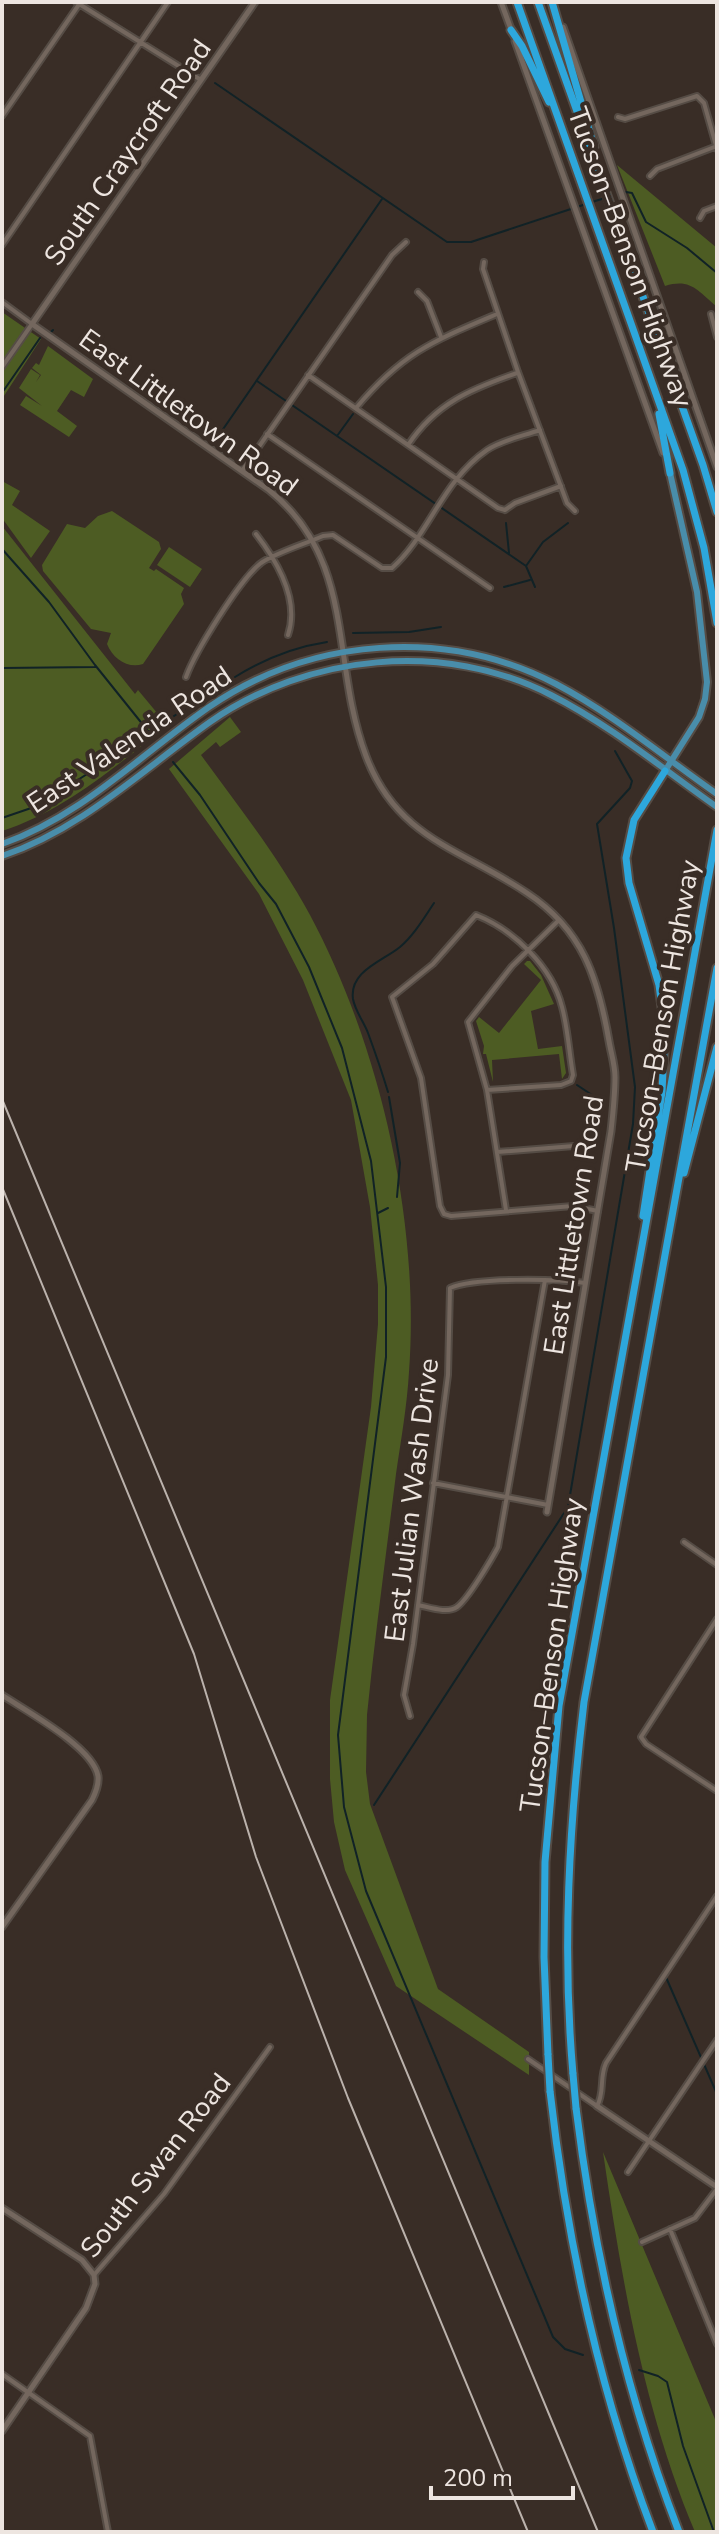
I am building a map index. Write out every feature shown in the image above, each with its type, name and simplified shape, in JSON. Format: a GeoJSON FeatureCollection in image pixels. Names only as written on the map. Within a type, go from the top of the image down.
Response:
{"type":"FeatureCollection","features":[{"type":"Feature","properties":{"kind":"highway","name":"Tucson–Benson Highway"},"geometry":{"type":"LineString","coordinates":[[517,2],[698,521],[717,623]]}},
{"type":"Feature","properties":{"kind":"highway","name":"Tucson–Benson Highway"},"geometry":{"type":"LineString","coordinates":[[538,2],[717,512]]}},
{"type":"Feature","properties":{"kind":"highway"},"geometry":{"type":"LineString","coordinates":[[553,2],[605,188]]}},
{"type":"Feature","properties":{"kind":"highway"},"geometry":{"type":"LineString","coordinates":[[511,30],[556,113]]}},
{"type":"Feature","properties":{"kind":"highway"},"geometry":{"type":"LineString","coordinates":[[672,380],[717,497]]}},
{"type":"Feature","properties":{"kind":"highway"},"geometry":{"type":"LineString","coordinates":[[654,388],[670,473]]}},
{"type":"Feature","properties":{"kind":"highway"},"geometry":{"type":"LineString","coordinates":[[621,1364],[662,1092],[666,1045],[659,985],[629,883],[627,850],[636,815],[665,771]]}},
{"type":"Feature","properties":{"kind":"highway","name":"Tucson–Benson Highway"},"geometry":{"type":"LineString","coordinates":[[653,2532],[611,2408],[584,2304],[565,2206],[550,2091],[544,1899],[552,1766],[566,1666],[717,830]]}},
{"type":"Feature","properties":{"kind":"highway","name":"Tucson–Benson Highway"},"geometry":{"type":"LineString","coordinates":[[679,2532],[645,2437],[619,2345],[592,2222],[573,2074],[567,1917],[575,1774],[590,1661],[717,968]]}},
{"type":"Feature","properties":{"kind":"highway"},"geometry":{"type":"LineString","coordinates":[[669,1230],[717,1047]]}},
{"type":"Feature","properties":{"kind":"main road"},"geometry":{"type":"LineString","coordinates":[[665,771],[699,717],[707,682],[697,592],[670,473]]}},
{"type":"Feature","properties":{"kind":"main road","name":"East Valencia Road"},"geometry":{"type":"LineString","coordinates":[[2,844],[39,829],[79,805],[235,691],[284,668],[342,652],[414,647],[454,650],[514,666],[577,696],[717,794]]}},
{"type":"Feature","properties":{"kind":"main road","name":"East Valencia Road"},"geometry":{"type":"LineString","coordinates":[[2,856],[75,822],[234,706],[279,685],[345,666],[423,662],[474,668],[512,678],[572,707],[717,807]]}},
{"type":"Feature","properties":{"kind":"street"},"geometry":{"type":"LineString","coordinates":[[2,245],[168,2]]}},
{"type":"Feature","properties":{"kind":"street","name":"South Craycroft Road"},"geometry":{"type":"LineString","coordinates":[[32,324],[255,2]]}},
{"type":"Feature","properties":{"kind":"street"},"geometry":{"type":"LineString","coordinates":[[501,2],[670,473]]}},
{"type":"Feature","properties":{"kind":"street"},"geometry":{"type":"LineString","coordinates":[[553,2],[717,467]]}},
{"type":"Feature","properties":{"kind":"street"},"geometry":{"type":"LineString","coordinates":[[2,116],[79,3],[201,80]]}},
{"type":"Feature","properties":{"kind":"street"},"geometry":{"type":"LineString","coordinates":[[618,117],[625,119],[699,96],[704,103],[717,147],[657,169],[650,176]]}},
{"type":"Feature","properties":{"kind":"street"},"geometry":{"type":"LineString","coordinates":[[700,218],[704,211],[717,206]]}},
{"type":"Feature","properties":{"kind":"street"},"geometry":{"type":"LineString","coordinates":[[242,471],[392,255],[406,242]]}},
{"type":"Feature","properties":{"kind":"street"},"geometry":{"type":"LineString","coordinates":[[484,262],[483,269],[518,372],[567,503],[575,511]]}},
{"type":"Feature","properties":{"kind":"street"},"geometry":{"type":"LineString","coordinates":[[418,292],[427,301],[441,337]]}},
{"type":"Feature","properties":{"kind":"street","name":"East Littletown Road"},"geometry":{"type":"LineString","coordinates":[[2,302],[289,506],[313,540],[330,582],[365,754],[383,789],[404,816],[429,839],[525,891],[559,920],[580,945],[591,966],[605,1013],[616,1074],[611,1131],[547,1509]]}},
{"type":"Feature","properties":{"kind":"street"},"geometry":{"type":"LineString","coordinates":[[356,408],[397,365],[418,349],[497,314]]}},
{"type":"Feature","properties":{"kind":"street"},"geometry":{"type":"LineString","coordinates":[[711,314],[717,337]]}},
{"type":"Feature","properties":{"kind":"street"},"geometry":{"type":"LineString","coordinates":[[2,367],[32,324]]}},
{"type":"Feature","properties":{"kind":"street"},"geometry":{"type":"LineString","coordinates":[[408,445],[438,410],[485,384],[518,372]]}},
{"type":"Feature","properties":{"kind":"street"},"geometry":{"type":"LineString","coordinates":[[308,375],[506,513],[515,503],[561,486]]}},
{"type":"Feature","properties":{"kind":"street"},"geometry":{"type":"LineString","coordinates":[[186,677],[217,620],[264,561],[333,535],[379,566],[389,569],[397,563],[456,479],[490,448],[540,430]]}},
{"type":"Feature","properties":{"kind":"street"},"geometry":{"type":"LineString","coordinates":[[267,434],[490,588]]}},
{"type":"Feature","properties":{"kind":"street"},"geometry":{"type":"LineString","coordinates":[[256,534],[275,558],[289,596],[288,635]]}},
{"type":"Feature","properties":{"kind":"street"},"geometry":{"type":"LineString","coordinates":[[487,1090],[561,1085],[571,1081],[573,1075],[562,1006],[546,973],[513,937],[476,915],[433,964],[392,997],[421,1078],[440,1206],[444,1214],[451,1216],[573,1206],[598,1211]]}},
{"type":"Feature","properties":{"kind":"street"},"geometry":{"type":"LineString","coordinates":[[506,1211],[487,1090],[468,1022],[512,966],[559,920]]}},
{"type":"Feature","properties":{"kind":"street"},"geometry":{"type":"LineString","coordinates":[[497,1152],[574,1146],[586,1148]]}},
{"type":"Feature","properties":{"kind":"street"},"geometry":{"type":"LineString","coordinates":[[418,1605],[446,1610],[457,1607],[498,1547],[545,1280],[585,1283]]}},
{"type":"Feature","properties":{"kind":"street","name":"East Julian Wash Drive"},"geometry":{"type":"LineString","coordinates":[[410,1716],[404,1695],[448,1375],[450,1288],[456,1285],[545,1280]]}},
{"type":"Feature","properties":{"kind":"street"},"geometry":{"type":"LineString","coordinates":[[433,1483],[508,1497],[547,1509]]}},
{"type":"Feature","properties":{"kind":"street"},"geometry":{"type":"LineString","coordinates":[[684,1542],[717,1565]]}},
{"type":"Feature","properties":{"kind":"street"},"geometry":{"type":"LineString","coordinates":[[717,1619],[641,1737],[646,1744],[717,1791]]}},
{"type":"Feature","properties":{"kind":"street"},"geometry":{"type":"LineString","coordinates":[[2,1695],[81,1750],[98,1775],[98,1786],[92,1800],[2,1927]]}},
{"type":"Feature","properties":{"kind":"street"},"geometry":{"type":"LineString","coordinates":[[597,2106],[603,2094],[601,2076],[606,2063],[717,1896]]}},
{"type":"Feature","properties":{"kind":"street"},"geometry":{"type":"LineString","coordinates":[[628,2172],[717,2040]]}},
{"type":"Feature","properties":{"kind":"street","name":"South Swan Road"},"geometry":{"type":"LineString","coordinates":[[2,2431],[89,2302],[94,2289],[94,2275],[164,2194],[270,2047]]}},
{"type":"Feature","properties":{"kind":"street"},"geometry":{"type":"LineString","coordinates":[[528,2059],[717,2188],[699,2215],[642,2242]]}},
{"type":"Feature","properties":{"kind":"street"},"geometry":{"type":"LineString","coordinates":[[2,2208],[82,2260],[94,2275]]}},
{"type":"Feature","properties":{"kind":"street"},"geometry":{"type":"LineString","coordinates":[[670,2229],[717,2344]]}},
{"type":"Feature","properties":{"kind":"street"},"geometry":{"type":"LineString","coordinates":[[710,2327],[717,2324]]}},
{"type":"Feature","properties":{"kind":"street"},"geometry":{"type":"LineString","coordinates":[[2,2374],[90,2436],[108,2532]]}},
{"type":"Feature","properties":{"kind":"green space"},"geometry":{"type":"Polygon","coordinates":[[[617,165],[717,248],[717,307],[688,285],[665,286],[617,165]]]}},
{"type":"Feature","properties":{"kind":"green space"},"geometry":{"type":"Polygon","coordinates":[[[2,312],[41,339],[2,399],[2,312]]]}},
{"type":"Feature","properties":{"kind":"green space"},"geometry":{"type":"Polygon","coordinates":[[[48,346],[93,379],[84,397],[71,390],[57,411],[77,426],[69,437],[20,405],[26,396],[42,406],[19,388],[31,369],[40,375],[36,382],[41,375],[32,368],[36,363],[39,365],[48,346]]]}},
{"type":"Feature","properties":{"kind":"green space"},"geometry":{"type":"Polygon","coordinates":[[[2,481],[20,491],[12,505],[50,531],[31,558],[2,518],[2,481]]]}},
{"type":"Feature","properties":{"kind":"green space"},"geometry":{"type":"Polygon","coordinates":[[[112,511],[159,542],[161,549],[149,568],[156,569],[184,588],[181,594],[184,604],[143,664],[127,664],[113,654],[107,644],[111,633],[91,629],[43,571],[42,565],[67,524],[85,528],[98,516],[112,511]]]}},
{"type":"Feature","properties":{"kind":"green space"},"geometry":{"type":"Polygon","coordinates":[[[2,526],[135,694],[138,690],[168,726],[68,799],[47,812],[2,831],[2,526]]]}},
{"type":"Feature","properties":{"kind":"green space"},"geometry":{"type":"Polygon","coordinates":[[[169,547],[202,569],[190,587],[157,565],[169,547]]]}},
{"type":"Feature","properties":{"kind":"green space"},"geometry":{"type":"Polygon","coordinates":[[[230,717],[241,732],[220,747],[216,742],[201,755],[285,873],[335,967],[375,1078],[401,1197],[411,1315],[409,1372],[367,1715],[366,1772],[370,1804],[438,1989],[529,2052],[529,2075],[396,1986],[345,1870],[334,1822],[330,1779],[330,1700],[371,1407],[378,1285],[370,1207],[351,1100],[303,980],[259,894],[169,769],[230,717]]]}},
{"type":"Feature","properties":{"kind":"green space"},"geometry":{"type":"Polygon","coordinates":[[[527,961],[541,975],[554,1004],[531,1011],[538,1049],[562,1046],[566,1073],[562,1079],[559,1054],[492,1060],[493,1082],[476,1021],[479,1017],[499,1033],[541,980],[524,964],[527,961]]]}},
{"type":"Feature","properties":{"kind":"green space"},"geometry":{"type":"Polygon","coordinates":[[[603,2152],[717,2424],[717,2532],[695,2532],[662,2440],[648,2393],[627,2297],[603,2152]]]}},
{"type":"Feature","properties":{"kind":"waterway"},"geometry":{"type":"LineString","coordinates":[[215,83],[447,242],[471,242],[586,204]]}},
{"type":"Feature","properties":{"kind":"waterway"},"geometry":{"type":"LineString","coordinates":[[626,192],[632,193],[646,222],[687,248],[717,273]]}},
{"type":"Feature","properties":{"kind":"waterway"},"geometry":{"type":"LineString","coordinates":[[592,202],[605,198]]}},
{"type":"Feature","properties":{"kind":"waterway"},"geometry":{"type":"LineString","coordinates":[[219,435],[382,199]]}},
{"type":"Feature","properties":{"kind":"waterway"},"geometry":{"type":"LineString","coordinates":[[50,333],[53,330]]}},
{"type":"Feature","properties":{"kind":"waterway"},"geometry":{"type":"LineString","coordinates":[[4,390],[40,338]]}},
{"type":"Feature","properties":{"kind":"waterway"},"geometry":{"type":"LineString","coordinates":[[257,381],[526,566]]}},
{"type":"Feature","properties":{"kind":"waterway"},"geometry":{"type":"LineString","coordinates":[[337,436],[353,414]]}},
{"type":"Feature","properties":{"kind":"waterway"},"geometry":{"type":"LineString","coordinates":[[506,523],[509,553]]}},
{"type":"Feature","properties":{"kind":"waterway"},"geometry":{"type":"LineString","coordinates":[[535,587],[526,566],[543,542],[568,523]]}},
{"type":"Feature","properties":{"kind":"waterway"},"geometry":{"type":"LineString","coordinates":[[2,549],[49,602],[152,736]]}},
{"type":"Feature","properties":{"kind":"waterway"},"geometry":{"type":"LineString","coordinates":[[504,587],[530,580]]}},
{"type":"Feature","properties":{"kind":"waterway"},"geometry":{"type":"LineString","coordinates":[[353,633],[409,632],[441,627]]}},
{"type":"Feature","properties":{"kind":"waterway"},"geometry":{"type":"LineString","coordinates":[[235,677],[280,655],[327,642]]}},
{"type":"Feature","properties":{"kind":"waterway"},"geometry":{"type":"LineString","coordinates":[[2,668],[96,667]]}},
{"type":"Feature","properties":{"kind":"waterway"},"geometry":{"type":"LineString","coordinates":[[168,720],[222,684]]}},
{"type":"Feature","properties":{"kind":"waterway"},"geometry":{"type":"LineString","coordinates":[[139,738],[161,724]]}},
{"type":"Feature","properties":{"kind":"waterway"},"geometry":{"type":"LineString","coordinates":[[125,747],[135,742]]}},
{"type":"Feature","properties":{"kind":"waterway"},"geometry":{"type":"LineString","coordinates":[[374,1805],[568,1507],[633,1124],[635,1087],[597,824],[630,788],[632,781],[615,751]]}},
{"type":"Feature","properties":{"kind":"waterway"},"geometry":{"type":"LineString","coordinates":[[2,818],[37,806],[106,762]]}},
{"type":"Feature","properties":{"kind":"waterway"},"geometry":{"type":"LineString","coordinates":[[173,762],[200,795],[276,904],[309,967],[342,1048],[371,1161],[386,1287],[386,1357],[338,1735],[344,1807],[366,1891],[553,2337],[565,2349],[583,2355]]}},
{"type":"Feature","properties":{"kind":"waterway"},"geometry":{"type":"LineString","coordinates":[[388,1092],[354,1003],[353,989],[362,974],[405,942],[434,903]]}},
{"type":"Feature","properties":{"kind":"waterway"},"geometry":{"type":"LineString","coordinates":[[577,1085],[598,1099]]}},
{"type":"Feature","properties":{"kind":"waterway"},"geometry":{"type":"LineString","coordinates":[[389,1097],[400,1163],[397,1197]]}},
{"type":"Feature","properties":{"kind":"waterway"},"geometry":{"type":"LineString","coordinates":[[378,1213],[388,1208]]}},
{"type":"Feature","properties":{"kind":"waterway"},"geometry":{"type":"LineString","coordinates":[[665,1975],[717,2094]]}},
{"type":"Feature","properties":{"kind":"waterway"},"geometry":{"type":"LineString","coordinates":[[639,2370],[667,2382],[683,2446],[714,2532]]}},
{"type":"Feature","properties":{"kind":"railway"},"geometry":{"type":"LineString","coordinates":[[2,1099],[598,2532]]}},
{"type":"Feature","properties":{"kind":"railway"},"geometry":{"type":"LineString","coordinates":[[2,1187],[194,1654],[256,1857],[348,2098],[528,2532]]}}]}
